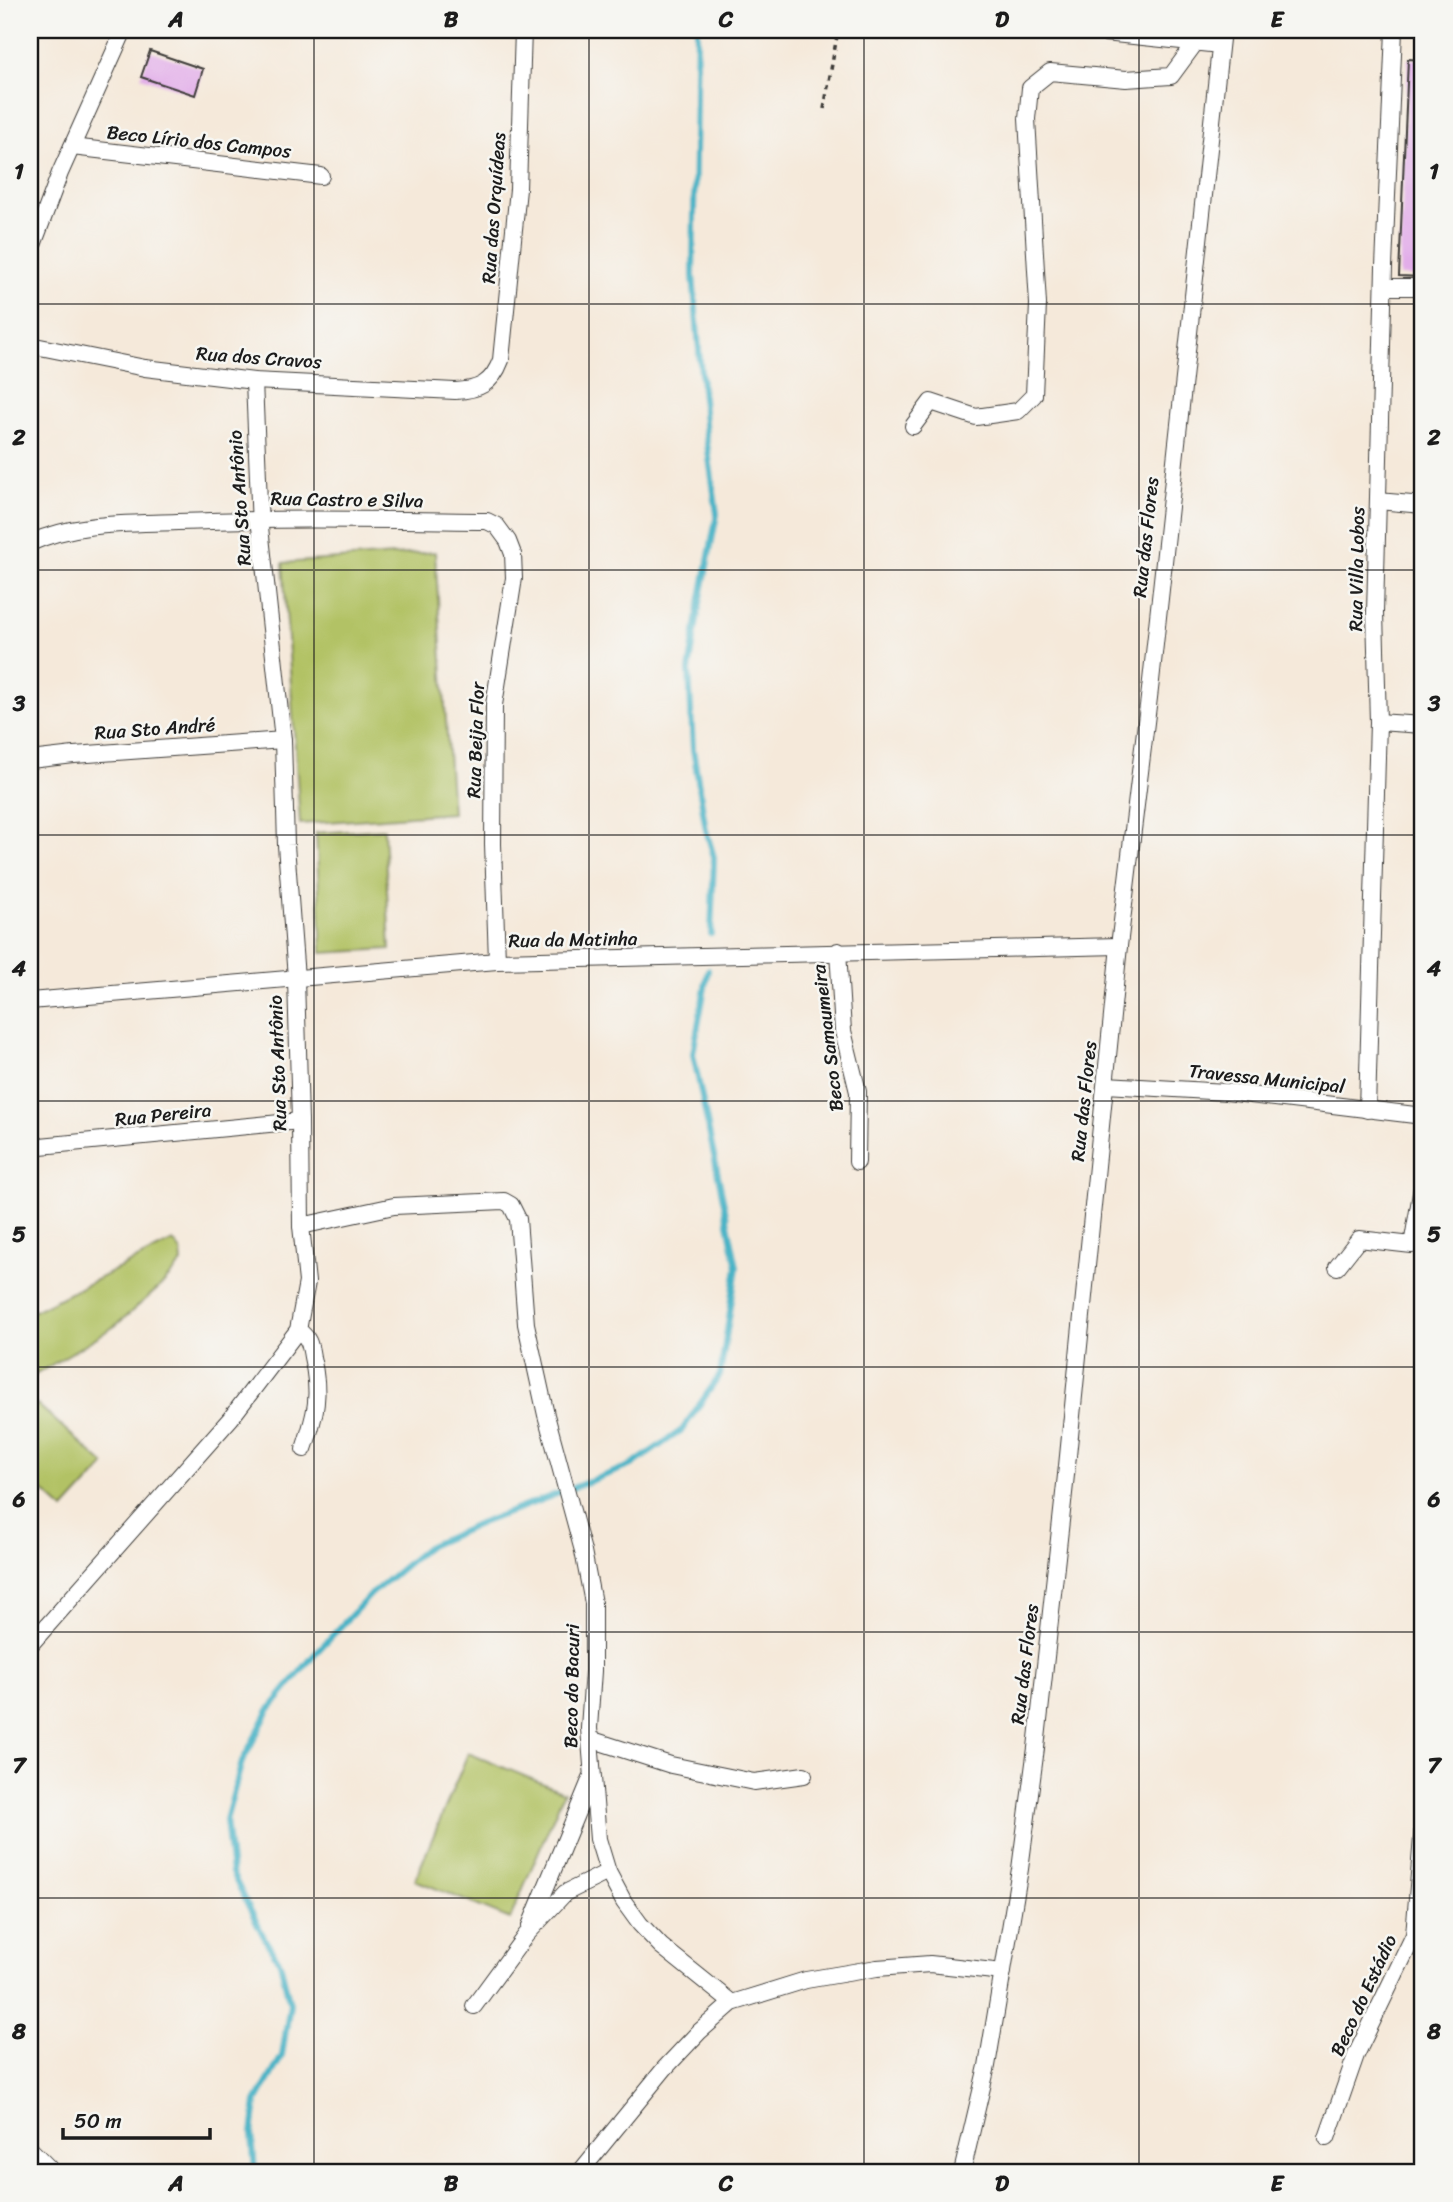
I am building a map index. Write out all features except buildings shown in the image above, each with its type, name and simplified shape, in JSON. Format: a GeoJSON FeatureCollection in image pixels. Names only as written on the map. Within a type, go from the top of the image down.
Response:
{"type":"FeatureCollection","features":[{"type":"Feature","properties":{"kind":"street"},"geometry":{"type":"LineString","coordinates":[[30,253],[72,147],[124,30]]}},
{"type":"Feature","properties":{"kind":"street","name":"Rua das Orquídeas"},"geometry":{"type":"LineString","coordinates":[[487,384],[501,360],[518,190],[523,30]]}},
{"type":"Feature","properties":{"kind":"street"},"geometry":{"type":"LineString","coordinates":[[1076,30],[1196,42],[1221,37]]}},
{"type":"Feature","properties":{"kind":"street","name":"Rua Villa Lobos"},"geometry":{"type":"LineString","coordinates":[[1367,1110],[1378,722],[1375,613],[1394,30]]}},
{"type":"Feature","properties":{"kind":"street","name":"Rua das Flores"},"geometry":{"type":"LineString","coordinates":[[962,2172],[987,2066],[1020,1869],[1048,1646],[1119,946],[1151,681],[1221,37]]}},
{"type":"Feature","properties":{"kind":"street"},"geometry":{"type":"LineString","coordinates":[[913,426],[931,402],[976,417],[1018,411],[1034,395],[1038,304],[1027,119],[1030,88],[1050,72],[1126,79],[1171,76],[1196,42]]}},
{"type":"Feature","properties":{"kind":"street","name":"Beco Lírio dos Campos"},"geometry":{"type":"LineString","coordinates":[[72,147],[321,176]]}},
{"type":"Feature","properties":{"kind":"street"},"geometry":{"type":"LineString","coordinates":[[1384,287],[1423,287]]}},
{"type":"Feature","properties":{"kind":"street","name":"Rua dos Cravos"},"geometry":{"type":"LineString","coordinates":[[30,345],[145,368],[254,381],[455,391],[470,390],[487,384]]}},
{"type":"Feature","properties":{"kind":"street","name":"Rua Sto Antônio"},"geometry":{"type":"LineString","coordinates":[[30,1645],[231,1418],[298,1329],[307,1282],[301,1226],[296,978],[286,845],[283,740],[260,519],[254,381]]}},
{"type":"Feature","properties":{"kind":"street"},"geometry":{"type":"LineString","coordinates":[[1378,501],[1423,505]]}},
{"type":"Feature","properties":{"kind":"street","name":"Rua Castro e Silva"},"geometry":{"type":"LineString","coordinates":[[30,542],[90,526],[260,519],[487,521],[497,526]]}},
{"type":"Feature","properties":{"kind":"street","name":"Rua Beija Flor"},"geometry":{"type":"LineString","coordinates":[[497,526],[511,547],[514,578],[494,705],[493,844],[497,961]]}},
{"type":"Feature","properties":{"kind":"street"},"geometry":{"type":"LineString","coordinates":[[1378,722],[1423,725]]}},
{"type":"Feature","properties":{"kind":"street","name":"Rua Sto André"},"geometry":{"type":"LineString","coordinates":[[30,760],[283,740]]}},
{"type":"Feature","properties":{"kind":"street","name":"Rua da Matinha"},"geometry":{"type":"LineString","coordinates":[[30,1001],[497,961],[1119,946]]}},
{"type":"Feature","properties":{"kind":"street","name":"Beco Samaumeira"},"geometry":{"type":"LineString","coordinates":[[838,951],[844,1031],[858,1092],[857,1163]]}},
{"type":"Feature","properties":{"kind":"street","name":"Travessa Municipal"},"geometry":{"type":"LineString","coordinates":[[1106,1085],[1226,1092],[1423,1116]]}},
{"type":"Feature","properties":{"kind":"street","name":"Rua Pereira"},"geometry":{"type":"LineString","coordinates":[[30,1147],[300,1121]]}},
{"type":"Feature","properties":{"kind":"street"},"geometry":{"type":"LineString","coordinates":[[1337,1268],[1359,1239],[1412,1245],[1423,1182]]}},
{"type":"Feature","properties":{"kind":"street","name":"Beco do Bacuri"},"geometry":{"type":"LineString","coordinates":[[301,1226],[394,1206],[503,1201],[510,1205],[518,1219],[526,1324],[565,1491],[583,1551],[593,1603],[590,1739],[598,1839],[608,1872],[640,1924],[662,1946],[732,2003]]}},
{"type":"Feature","properties":{"kind":"street"},"geometry":{"type":"LineString","coordinates":[[298,1329],[308,1338],[318,1383],[313,1421],[304,1449]]}},
{"type":"Feature","properties":{"kind":"street"},"geometry":{"type":"LineString","coordinates":[[590,1739],[671,1765],[754,1782],[804,1775]]}},
{"type":"Feature","properties":{"kind":"street"},"geometry":{"type":"LineString","coordinates":[[527,1935],[593,1773]]}},
{"type":"Feature","properties":{"kind":"street","name":"Beco do Estádio"},"geometry":{"type":"LineString","coordinates":[[1327,2138],[1356,2054],[1413,1935],[1423,1825]]}},
{"type":"Feature","properties":{"kind":"street"},"geometry":{"type":"LineString","coordinates":[[474,2006],[527,1935],[565,1893],[608,1872]]}},
{"type":"Feature","properties":{"kind":"street"},"geometry":{"type":"LineString","coordinates":[[580,2172],[665,2068],[699,2032],[732,2003],[806,1980],[877,1968],[930,1964],[1003,1972]]}},
{"type":"Feature","properties":{"kind":"street"},"geometry":{"type":"LineString","coordinates":[[30,2149],[53,2172]]}},
{"type":"Feature","properties":{"kind":"path"},"geometry":{"type":"LineString","coordinates":[[824,109],[838,30]]}},
{"type":"Feature","properties":{"kind":"green space"},"geometry":{"type":"Polygon","coordinates":[[[435,552],[452,813],[300,824],[283,563],[435,552]]]}},
{"type":"Feature","properties":{"kind":"green space"},"geometry":{"type":"Polygon","coordinates":[[[384,829],[390,949],[322,953],[316,833],[384,829]]]}},
{"type":"Feature","properties":{"kind":"green space"},"geometry":{"type":"Polygon","coordinates":[[[173,1241],[181,1251],[182,1263],[161,1286],[115,1326],[30,1378],[30,1313],[173,1241]]]}},
{"type":"Feature","properties":{"kind":"green space"},"geometry":{"type":"Polygon","coordinates":[[[37,1404],[105,1465],[64,1510],[30,1479],[30,1412],[37,1404]]]}},
{"type":"Feature","properties":{"kind":"green space"},"geometry":{"type":"Polygon","coordinates":[[[468,1753],[564,1792],[510,1919],[415,1880],[468,1753]]]}},
{"type":"Feature","properties":{"kind":"waterway"},"geometry":{"type":"LineString","coordinates":[[697,30],[693,275],[706,436],[717,514],[689,671],[693,749],[706,830],[714,857],[711,934]]}},
{"type":"Feature","properties":{"kind":"waterway"},"geometry":{"type":"LineString","coordinates":[[255,2172],[252,2134],[256,2102],[282,2056],[290,2004],[280,1963],[232,1873],[226,1820],[242,1762],[269,1710],[314,1655],[371,1594],[427,1547],[481,1523],[632,1465],[682,1430],[720,1375],[737,1267],[693,1054],[708,970]]}}]}
